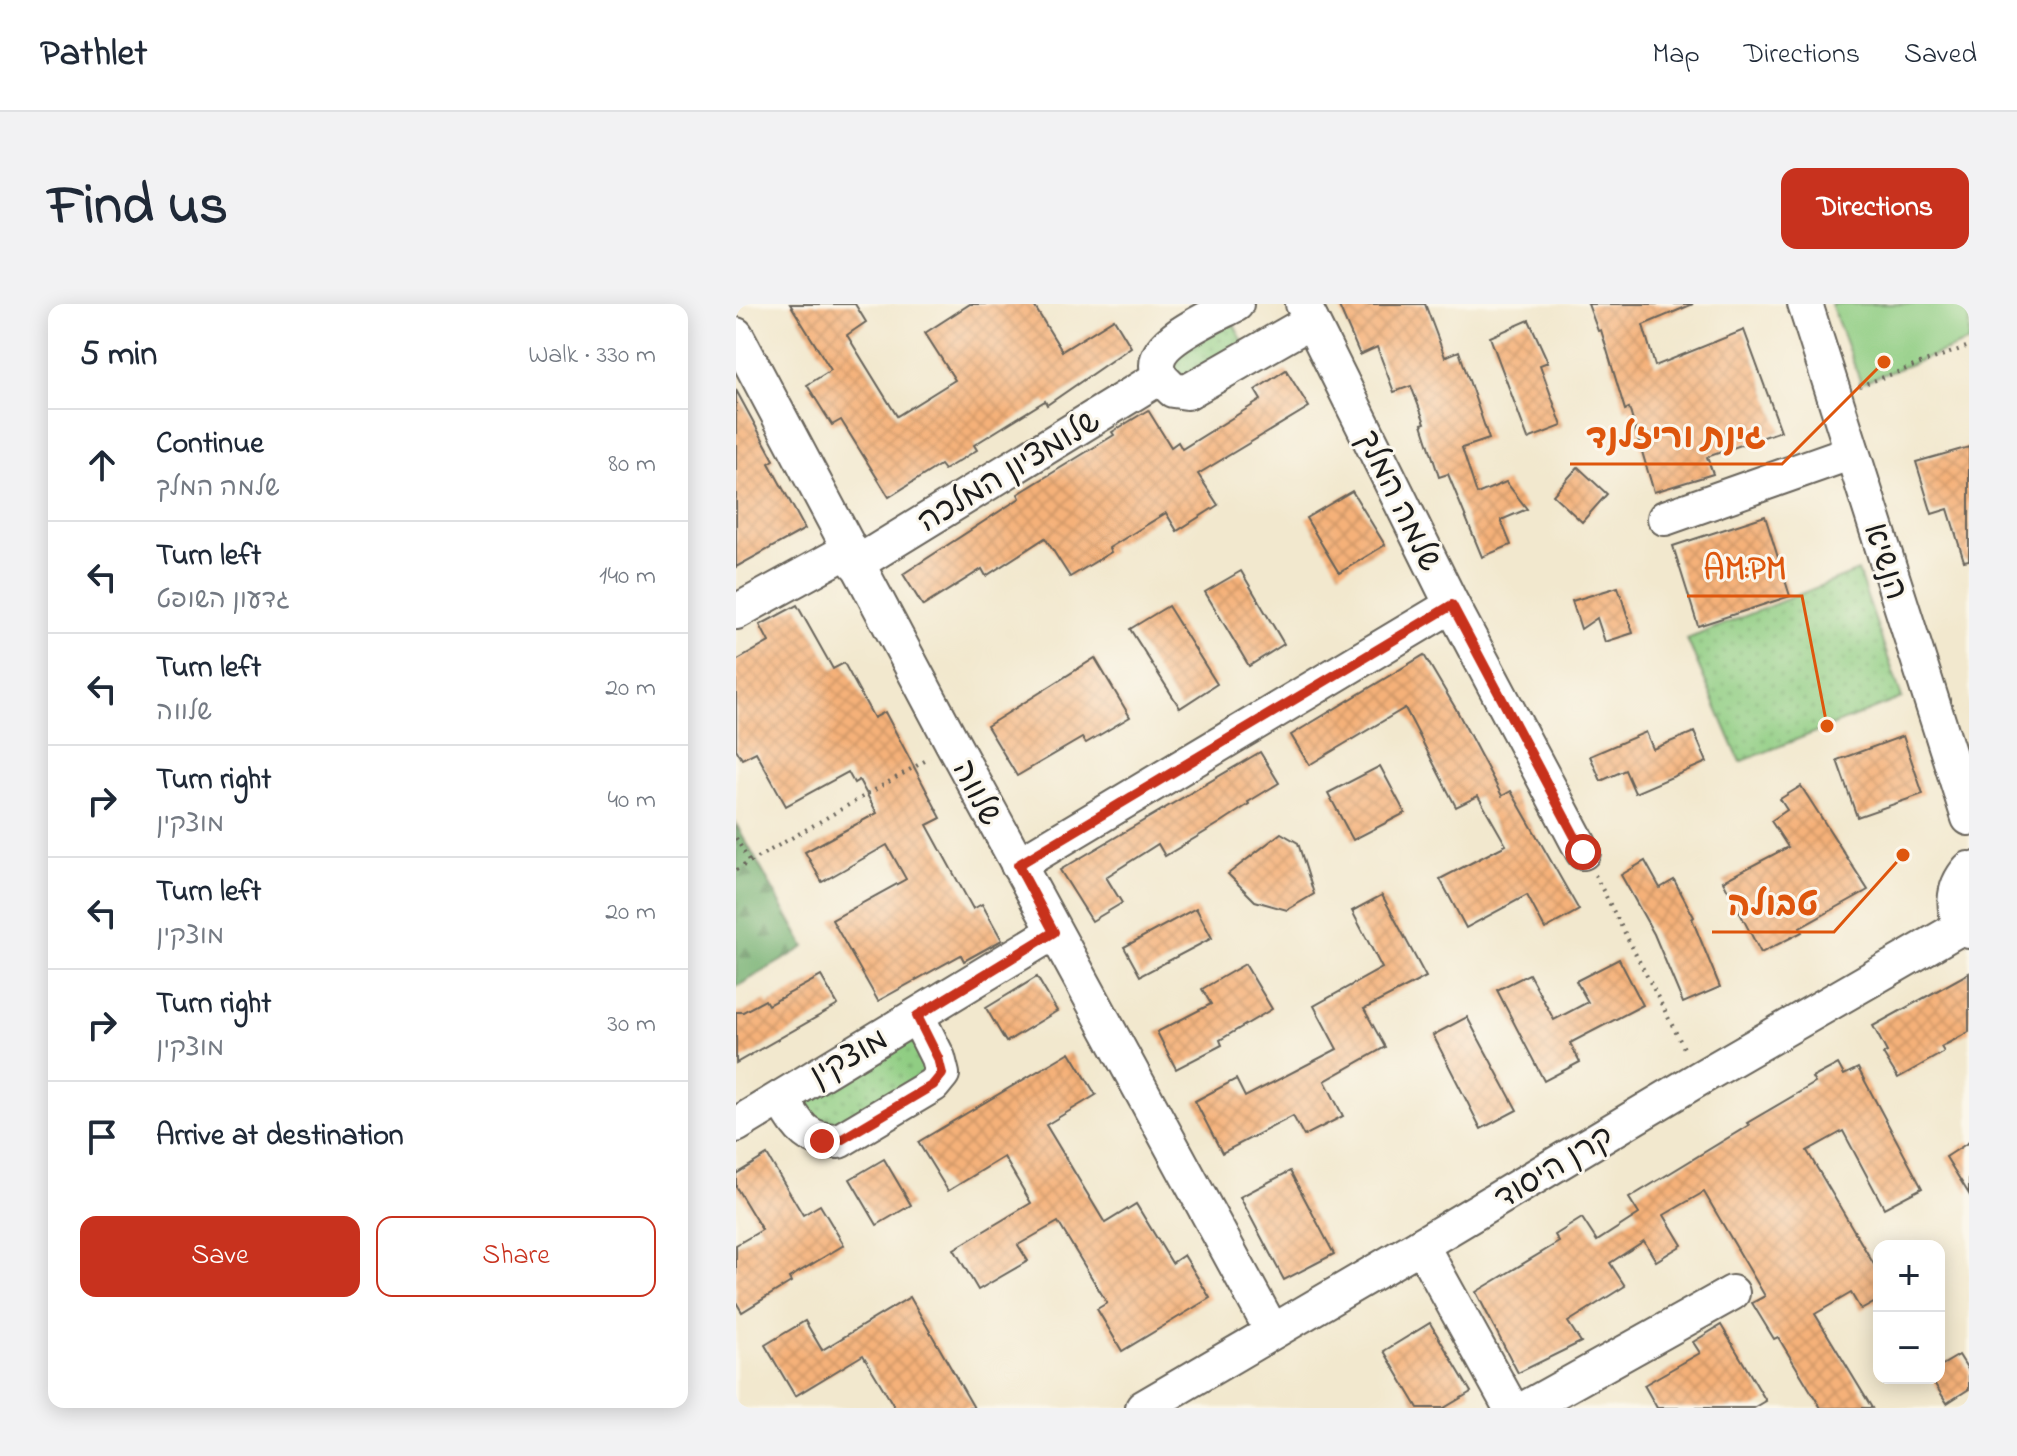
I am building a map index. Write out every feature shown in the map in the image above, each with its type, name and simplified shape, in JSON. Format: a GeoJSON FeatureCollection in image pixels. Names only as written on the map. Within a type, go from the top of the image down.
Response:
{"type":"FeatureCollection","features":[{"type":"Feature","properties":{"kind":"street"},"geometry":{"type":"LineString","coordinates":[[1236,304],[1174,339],[1162,350],[1157,364],[1160,377],[1173,390],[1187,392],[1307,313]]}},
{"type":"Feature","properties":{"kind":"street","name":"הנשיא"},"geometry":{"type":"LineString","coordinates":[[1805,304],[1969,818]]}},
{"type":"Feature","properties":{"kind":"street","name":"שלמה המלך"},"geometry":{"type":"LineString","coordinates":[[1307,313],[1452,605],[1583,852]]}},
{"type":"Feature","properties":{"kind":"street","name":"שלווה"},"geometry":{"type":"LineString","coordinates":[[736,335],[852,557],[1272,1331]]}},
{"type":"Feature","properties":{"kind":"street","name":"שלומציון המלכה"},"geometry":{"type":"LineString","coordinates":[[736,612],[852,557],[1160,377]]}},
{"type":"Feature","properties":{"kind":"street"},"geometry":{"type":"LineString","coordinates":[[1665,518],[1852,452]]}},
{"type":"Feature","properties":{"kind":"street"},"geometry":{"type":"LineString","coordinates":[[1018,865],[1452,605]]}},
{"type":"Feature","properties":{"kind":"street"},"geometry":{"type":"LineString","coordinates":[[1966,928],[1955,907],[1955,892],[1960,879],[1969,869]]}},
{"type":"Feature","properties":{"kind":"street","name":"קרן היסוד"},"geometry":{"type":"LineString","coordinates":[[1143,1408],[1700,1078],[1966,928]]}},
{"type":"Feature","properties":{"kind":"street","name":"מוצקין"},"geometry":{"type":"LineString","coordinates":[[736,1125],[1054,932]]}},
{"type":"Feature","properties":{"kind":"street","name":"מוצקין"},"geometry":{"type":"LineString","coordinates":[[781,1098],[809,1135],[822,1141],[839,1141],[933,1085],[942,1074],[938,1058],[917,1016]]}},
{"type":"Feature","properties":{"kind":"street"},"geometry":{"type":"LineString","coordinates":[[1421,1245],[1511,1408]]}},
{"type":"Feature","properties":{"kind":"street"},"geometry":{"type":"LineString","coordinates":[[1526,1408],[1732,1293]]}},
{"type":"Feature","properties":{"kind":"path"},"geometry":{"type":"LineString","coordinates":[[1834,395],[1969,346]]}},
{"type":"Feature","properties":{"kind":"path"},"geometry":{"type":"LineString","coordinates":[[736,870],[953,744]]}},
{"type":"Feature","properties":{"kind":"path"},"geometry":{"type":"LineString","coordinates":[[736,838],[750,863]]}},
{"type":"Feature","properties":{"kind":"path"},"geometry":{"type":"LineString","coordinates":[[1583,852],[1700,1078]]}},
{"type":"Feature","properties":{"kind":"green space"},"geometry":{"type":"Polygon","coordinates":[[[1831,304],[1969,304],[1969,342],[1861,383],[1831,304]]]}},
{"type":"Feature","properties":{"kind":"green space"},"geometry":{"type":"Polygon","coordinates":[[[1233,323],[1245,345],[1183,376],[1171,367],[1177,353],[1233,323]]]}},
{"type":"Feature","properties":{"kind":"green space"},"geometry":{"type":"Polygon","coordinates":[[[1858,571],[1902,698],[1740,762],[1687,639],[1858,571]]]}},
{"type":"Feature","properties":{"kind":"green space"},"geometry":{"type":"Polygon","coordinates":[[[736,824],[805,947],[736,987],[736,824]]]}},
{"type":"Feature","properties":{"kind":"green space"},"geometry":{"type":"Polygon","coordinates":[[[904,1038],[917,1045],[932,1071],[843,1130],[818,1125],[804,1107],[805,1095],[904,1038]]]}},
{"type":"Feature","properties":{"kind":"building"},"geometry":{"type":"Polygon","coordinates":[[[790,304],[855,304],[866,322],[847,335],[897,416],[955,380],[925,333],[970,304],[1033,304],[1062,351],[1114,319],[1131,347],[1047,405],[1045,401],[974,445],[977,450],[944,470],[940,465],[889,497],[841,420],[832,425],[807,385],[831,370],[790,304]]]}},
{"type":"Feature","properties":{"kind":"building"},"geometry":{"type":"Polygon","coordinates":[[[1338,304],[1425,304],[1445,357],[1459,351],[1489,439],[1462,448],[1477,494],[1506,482],[1527,509],[1501,520],[1511,545],[1482,557],[1448,474],[1439,477],[1422,424],[1425,423],[1411,386],[1394,392],[1377,347],[1360,355],[1338,304]]]}},
{"type":"Feature","properties":{"kind":"building"},"geometry":{"type":"Polygon","coordinates":[[[1588,304],[1693,304],[1643,325],[1655,366],[1744,330],[1781,431],[1707,457],[1713,474],[1654,492],[1629,408],[1625,410],[1601,330],[1598,331],[1588,304]]]}},
{"type":"Feature","properties":{"kind":"building"},"geometry":{"type":"Polygon","coordinates":[[[1529,320],[1548,362],[1540,365],[1562,426],[1528,439],[1490,337],[1529,320]]]}},
{"type":"Feature","properties":{"kind":"building"},"geometry":{"type":"Polygon","coordinates":[[[1286,370],[1309,407],[1198,474],[1218,505],[1177,531],[1166,513],[1109,548],[1111,552],[1070,577],[1045,538],[986,576],[982,569],[923,606],[903,574],[1020,498],[1018,494],[1114,435],[1112,432],[1148,410],[1171,447],[1178,442],[1182,449],[1261,400],[1255,390],[1286,370]]]}},
{"type":"Feature","properties":{"kind":"building"},"geometry":{"type":"Polygon","coordinates":[[[736,390],[774,460],[769,463],[805,529],[736,567],[736,390]]]}},
{"type":"Feature","properties":{"kind":"building"},"geometry":{"type":"Polygon","coordinates":[[[1969,447],[1969,560],[1964,561],[1948,509],[1932,514],[1916,462],[1969,447]]]}},
{"type":"Feature","properties":{"kind":"building"},"geometry":{"type":"Polygon","coordinates":[[[1578,467],[1607,494],[1582,522],[1553,495],[1578,467]]]}},
{"type":"Feature","properties":{"kind":"building"},"geometry":{"type":"Polygon","coordinates":[[[1352,491],[1385,545],[1339,573],[1306,518],[1352,491]]]}},
{"type":"Feature","properties":{"kind":"building"},"geometry":{"type":"Polygon","coordinates":[[[1765,516],[1790,596],[1698,626],[1673,546],[1765,516]]]}},
{"type":"Feature","properties":{"kind":"building"},"geometry":{"type":"Polygon","coordinates":[[[1241,571],[1284,644],[1249,666],[1205,592],[1241,571]]]}},
{"type":"Feature","properties":{"kind":"building"},"geometry":{"type":"Polygon","coordinates":[[[1618,587],[1633,633],[1605,642],[1597,618],[1581,629],[1572,601],[1618,587]]]}},
{"type":"Feature","properties":{"kind":"building"},"geometry":{"type":"Polygon","coordinates":[[[797,605],[833,669],[844,663],[874,718],[885,712],[941,818],[927,825],[973,909],[982,904],[1002,940],[964,961],[961,955],[878,1001],[832,920],[906,879],[887,845],[822,882],[805,852],[877,813],[859,780],[854,783],[848,772],[786,806],[756,752],[742,759],[736,749],[736,661],[769,642],[760,625],[797,605]]]}},
{"type":"Feature","properties":{"kind":"building"},"geometry":{"type":"Polygon","coordinates":[[[1168,606],[1217,684],[1180,708],[1130,629],[1168,606]]]}},
{"type":"Feature","properties":{"kind":"building"},"geometry":{"type":"Polygon","coordinates":[[[1424,655],[1502,796],[1511,791],[1579,910],[1545,929],[1527,895],[1466,928],[1440,879],[1506,845],[1478,796],[1456,807],[1405,708],[1309,765],[1291,735],[1424,655]]]}},
{"type":"Feature","properties":{"kind":"building"},"geometry":{"type":"Polygon","coordinates":[[[1095,658],[1130,717],[1086,743],[1082,738],[1017,776],[987,726],[1095,658]]]}},
{"type":"Feature","properties":{"kind":"building"},"geometry":{"type":"Polygon","coordinates":[[[1646,732],[1653,749],[1694,732],[1707,762],[1635,793],[1625,770],[1601,781],[1590,756],[1646,732]]]}},
{"type":"Feature","properties":{"kind":"building"},"geometry":{"type":"Polygon","coordinates":[[[1903,736],[1923,794],[1857,817],[1837,760],[1903,736]]]}},
{"type":"Feature","properties":{"kind":"building"},"geometry":{"type":"Polygon","coordinates":[[[1260,752],[1279,783],[1165,856],[1158,844],[1106,877],[1122,903],[1092,921],[1060,870],[1260,752]]]}},
{"type":"Feature","properties":{"kind":"building"},"geometry":{"type":"Polygon","coordinates":[[[1380,766],[1405,813],[1353,840],[1328,793],[1380,766]]]}},
{"type":"Feature","properties":{"kind":"building"},"geometry":{"type":"Polygon","coordinates":[[[1801,786],[1868,890],[1800,928],[1802,932],[1761,953],[1723,881],[1788,847],[1771,821],[1787,810],[1780,799],[1801,786]]]}},
{"type":"Feature","properties":{"kind":"building"},"geometry":{"type":"Polygon","coordinates":[[[1281,833],[1298,843],[1314,894],[1287,910],[1255,901],[1228,874],[1281,833]]]}},
{"type":"Feature","properties":{"kind":"building"},"geometry":{"type":"Polygon","coordinates":[[[1645,861],[1660,888],[1674,880],[1694,917],[1692,919],[1720,987],[1683,1003],[1654,934],[1621,875],[1645,861]]]}},
{"type":"Feature","properties":{"kind":"building"},"geometry":{"type":"Polygon","coordinates":[[[1382,895],[1426,977],[1364,1009],[1385,1047],[1325,1081],[1343,1116],[1304,1136],[1293,1116],[1222,1153],[1195,1101],[1236,1079],[1245,1097],[1337,1049],[1314,1006],[1382,968],[1352,911],[1382,895]]]}},
{"type":"Feature","properties":{"kind":"building"},"geometry":{"type":"Polygon","coordinates":[[[1196,908],[1212,938],[1140,976],[1124,947],[1196,908]]]}},
{"type":"Feature","properties":{"kind":"building"},"geometry":{"type":"Polygon","coordinates":[[[1619,959],[1643,1005],[1570,1043],[1580,1062],[1544,1081],[1497,990],[1529,974],[1554,1020],[1588,1002],[1576,981],[1619,959]]]}},
{"type":"Feature","properties":{"kind":"building"},"geometry":{"type":"Polygon","coordinates":[[[1245,964],[1272,1009],[1220,1040],[1222,1045],[1176,1069],[1157,1032],[1211,1004],[1202,989],[1245,964]]]}},
{"type":"Feature","properties":{"kind":"building"},"geometry":{"type":"Polygon","coordinates":[[[1969,973],[1969,1032],[1941,1047],[1944,1052],[1898,1078],[1883,1054],[1887,1052],[1873,1026],[1969,973]]]}},
{"type":"Feature","properties":{"kind":"building"},"geometry":{"type":"Polygon","coordinates":[[[821,976],[838,1005],[736,1063],[736,1012],[743,1012],[765,1000],[768,1005],[821,976]]]}},
{"type":"Feature","properties":{"kind":"building"},"geometry":{"type":"Polygon","coordinates":[[[1037,977],[1057,1011],[1006,1042],[986,1008],[1037,977]]]}},
{"type":"Feature","properties":{"kind":"building"},"geometry":{"type":"Polygon","coordinates":[[[1467,1017],[1517,1110],[1481,1129],[1433,1035],[1467,1017]]]}},
{"type":"Feature","properties":{"kind":"building"},"geometry":{"type":"Polygon","coordinates":[[[1070,1052],[1096,1095],[1046,1125],[1105,1223],[1136,1204],[1172,1263],[1184,1255],[1210,1298],[1122,1351],[1097,1309],[1107,1303],[1058,1222],[1018,1245],[1028,1261],[978,1290],[954,1249],[1031,1203],[1004,1157],[948,1191],[918,1142],[1070,1052]]]}},
{"type":"Feature","properties":{"kind":"building"},"geometry":{"type":"Polygon","coordinates":[[[1838,1064],[1844,1075],[1858,1068],[1922,1188],[1884,1208],[1843,1131],[1807,1151],[1873,1263],[1873,1303],[1861,1310],[1851,1293],[1815,1314],[1872,1408],[1821,1408],[1778,1337],[1774,1339],[1752,1303],[1765,1296],[1704,1192],[1664,1215],[1682,1245],[1656,1261],[1644,1241],[1610,1263],[1625,1286],[1568,1322],[1581,1342],[1518,1373],[1476,1292],[1559,1242],[1555,1235],[1582,1218],[1597,1241],[1639,1214],[1629,1198],[1815,1083],[1812,1078],[1838,1064]]]}},
{"type":"Feature","properties":{"kind":"building"},"geometry":{"type":"Polygon","coordinates":[[[1969,1142],[1969,1194],[1946,1157],[1969,1142]]]}},
{"type":"Feature","properties":{"kind":"building"},"geometry":{"type":"Polygon","coordinates":[[[767,1155],[803,1215],[820,1205],[844,1245],[789,1278],[791,1282],[742,1312],[736,1302],[736,1245],[762,1230],[736,1187],[736,1174],[767,1155]]]}},
{"type":"Feature","properties":{"kind":"building"},"geometry":{"type":"Polygon","coordinates":[[[884,1159],[911,1205],[877,1225],[850,1179],[884,1159]]]}},
{"type":"Feature","properties":{"kind":"building"},"geometry":{"type":"Polygon","coordinates":[[[1290,1171],[1334,1254],[1284,1280],[1240,1197],[1290,1171]]]}},
{"type":"Feature","properties":{"kind":"building"},"geometry":{"type":"Polygon","coordinates":[[[910,1297],[974,1408],[895,1408],[863,1355],[795,1396],[765,1345],[805,1321],[822,1350],[910,1297]]]}},
{"type":"Feature","properties":{"kind":"building"},"geometry":{"type":"Polygon","coordinates":[[[1430,1323],[1471,1392],[1444,1408],[1418,1408],[1384,1351],[1430,1323]]]}},
{"type":"Feature","properties":{"kind":"building"},"geometry":{"type":"Polygon","coordinates":[[[1721,1325],[1766,1401],[1754,1408],[1657,1408],[1644,1385],[1700,1353],[1693,1342],[1721,1325]]]}},
{"type":"Feature","properties":{"kind":"building"},"geometry":{"type":"Polygon","coordinates":[[[1959,1355],[1969,1371],[1969,1389],[1947,1403],[1935,1384],[1945,1384],[1945,1363],[1959,1355]]]}},
{"type":"Feature","properties":{"kind":"place","name":"גינת וריזלנד"},"geometry":{"type":"Point","coordinates":[1884,362]}},
{"type":"Feature","properties":{"kind":"place","name":"AM:PM"},"geometry":{"type":"Point","coordinates":[1827,726]}},
{"type":"Feature","properties":{"kind":"place","name":"טבולה"},"geometry":{"type":"Point","coordinates":[1903,855]}},
{"type":"Feature","properties":{"kind":"route"},"geometry":{"type":"LineString","coordinates":[[822,1141],[839,1141],[933,1085],[942,1074],[938,1058],[917,1016],[1054,932],[1018,865],[1452,605],[1583,852]]}}]}
